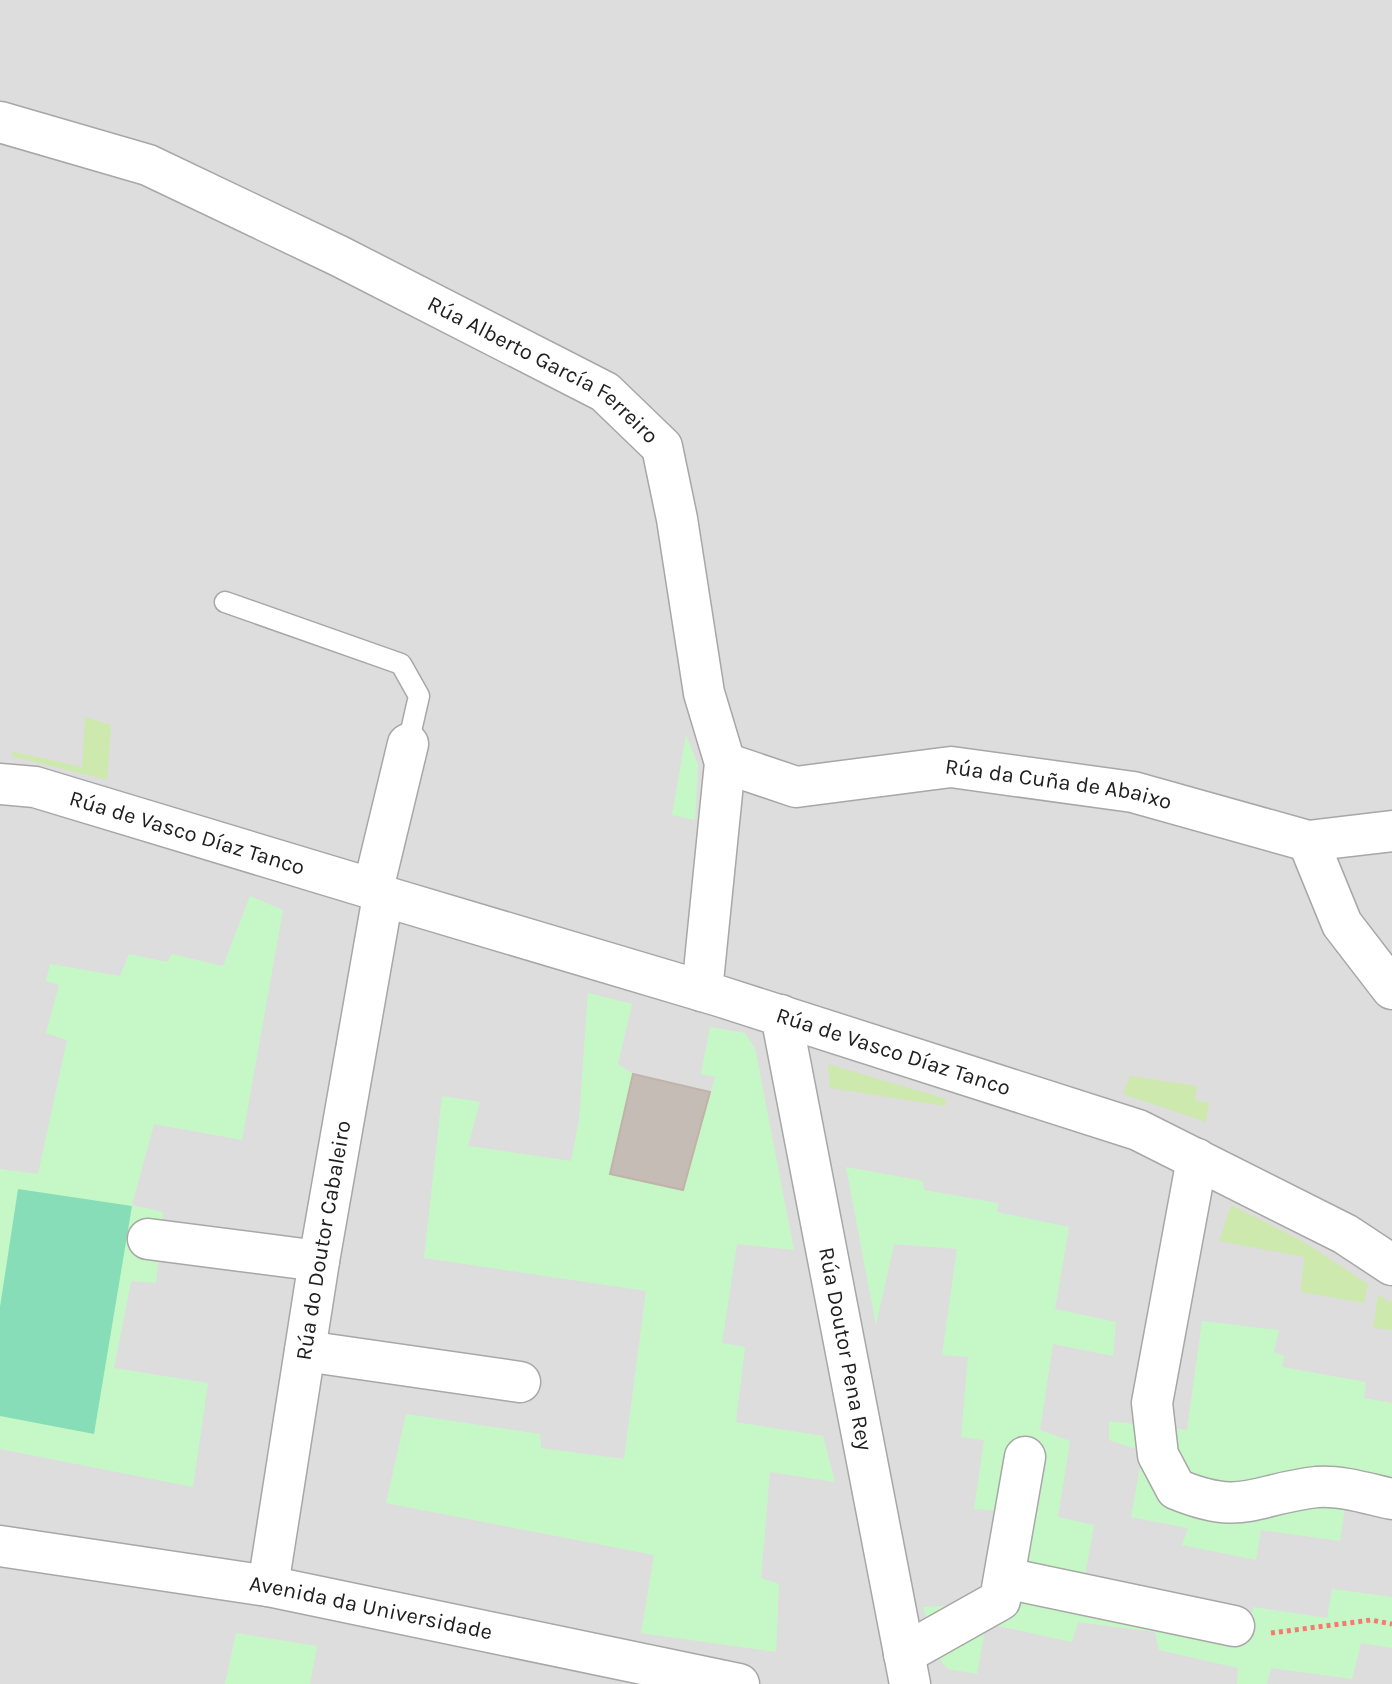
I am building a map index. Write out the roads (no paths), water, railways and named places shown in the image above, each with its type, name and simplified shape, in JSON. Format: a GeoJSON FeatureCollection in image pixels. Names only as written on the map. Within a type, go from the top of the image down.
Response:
{"type":"FeatureCollection","features":[{"type":"Feature","properties":{"kind":"street","name":"Rúa Alberto García Ferreiro"},"geometry":{"type":"LineString","coordinates":[[0,122],[148,165],[339,256],[605,392],[662,447],[677,519],[704,693],[725,763],[702,991]]}},
{"type":"Feature","properties":{"kind":"street"},"geometry":{"type":"LineString","coordinates":[[378,892],[408,744]]}},
{"type":"Feature","properties":{"kind":"street","name":"Rúa da Cuña de Abaixo"},"geometry":{"type":"LineString","coordinates":[[725,763],[796,787],[951,767],[1133,792],[1308,841],[1392,831]]}},
{"type":"Feature","properties":{"kind":"street","name":"Rúa de Vasco Díaz Tanco"},"geometry":{"type":"LineString","coordinates":[[0,784],[35,787],[781,1015],[1138,1130],[1345,1234],[1392,1265]]}},
{"type":"Feature","properties":{"kind":"street"},"geometry":{"type":"LineString","coordinates":[[1308,841],[1342,924],[1392,989]]}},
{"type":"Feature","properties":{"kind":"street","name":"Rúa do Doutor Cabaleiro"},"geometry":{"type":"LineString","coordinates":[[268,1586],[378,892]]}},
{"type":"Feature","properties":{"kind":"street","name":"Rúa Doutor Pena Rey"},"geometry":{"type":"LineString","coordinates":[[781,1015],[907,1669]]}},
{"type":"Feature","properties":{"kind":"street"},"geometry":{"type":"LineString","coordinates":[[1197,1159],[1152,1403],[1158,1455],[1176,1489],[1210,1503],[1246,1504],[1321,1486],[1392,1499]]}},
{"type":"Feature","properties":{"kind":"street"},"geometry":{"type":"LineString","coordinates":[[148,1239],[319,1261]]}},
{"type":"Feature","properties":{"kind":"street"},"geometry":{"type":"LineString","coordinates":[[305,1351],[520,1382]]}},
{"type":"Feature","properties":{"kind":"street"},"geometry":{"type":"LineString","coordinates":[[907,1669],[1000,1600],[1025,1457]]}},
{"type":"Feature","properties":{"kind":"street","name":"Avenida da Universidade"},"geometry":{"type":"LineString","coordinates":[[0,1546],[268,1586],[739,1684]]}},
{"type":"Feature","properties":{"kind":"street"},"geometry":{"type":"LineString","coordinates":[[1005,1578],[1234,1626]]}},
{"type":"Feature","properties":{"kind":"lane"},"geometry":{"type":"LineString","coordinates":[[225,602],[401,664],[419,696],[408,744]]}}]}
